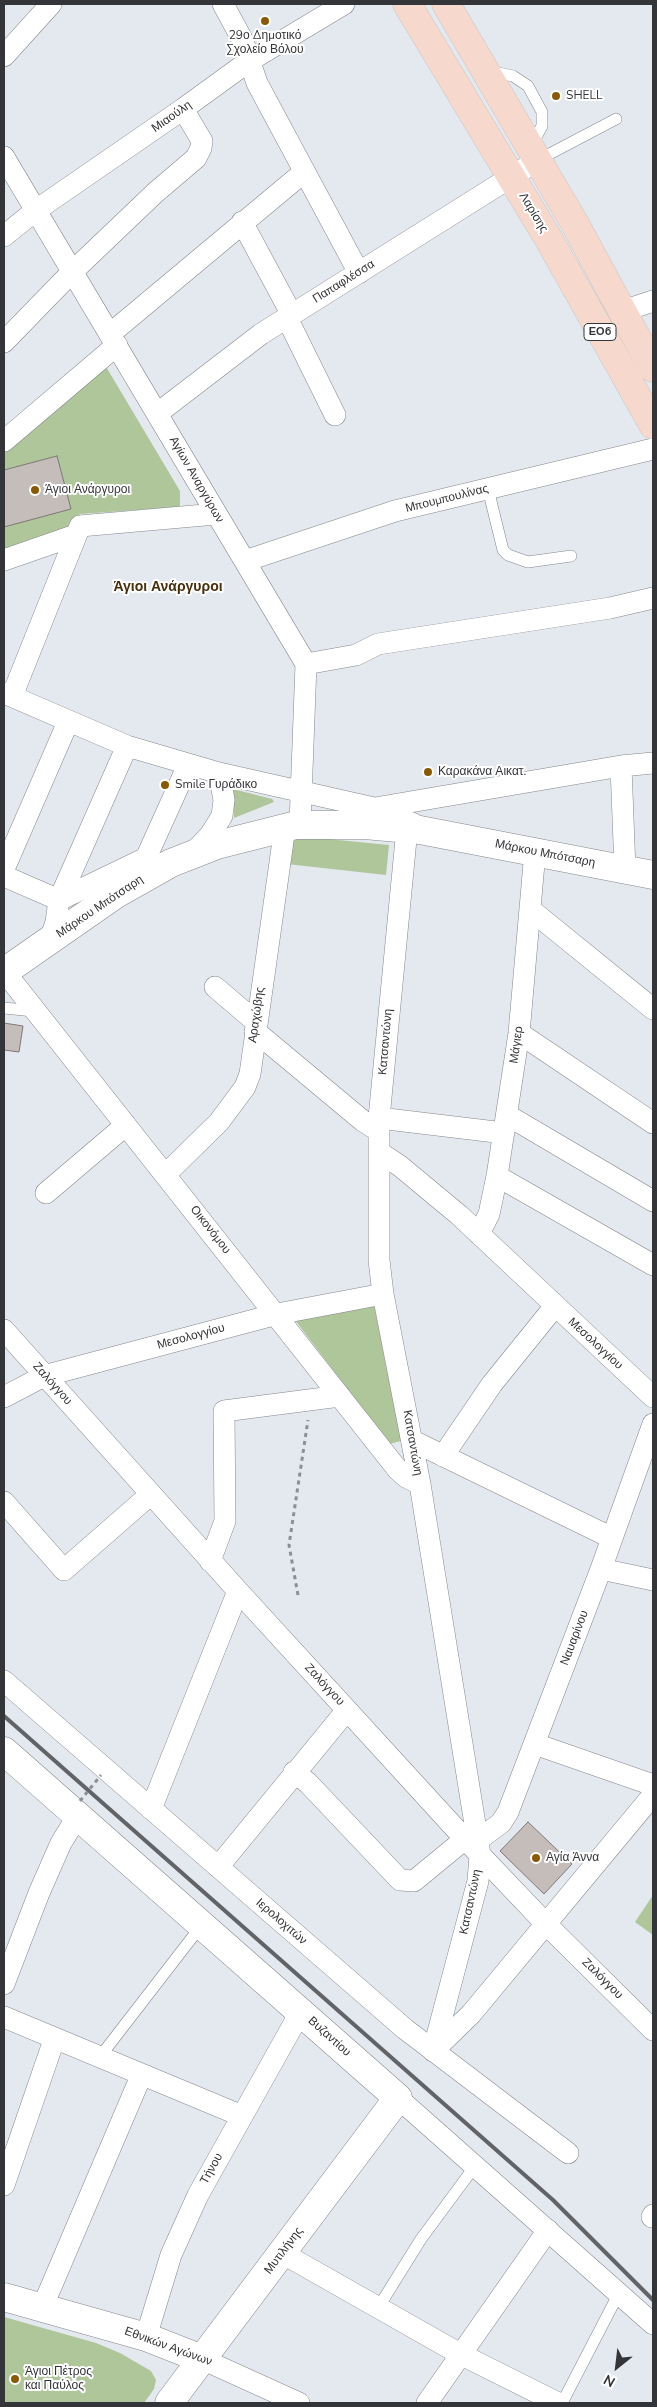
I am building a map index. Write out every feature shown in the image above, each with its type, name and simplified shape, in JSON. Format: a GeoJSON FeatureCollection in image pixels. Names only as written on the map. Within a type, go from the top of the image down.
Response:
{"type":"FeatureCollection","features":[{"type":"Feature","properties":{"kind":"main road","name":"Λαρίσης"},"geometry":{"type":"LineString","coordinates":[[407,4],[512,177],[653,425]]}},
{"type":"Feature","properties":{"kind":"main road","name":"ΕΟ6"},"geometry":{"type":"LineString","coordinates":[[446,4],[534,154],[653,368]]}},
{"type":"Feature","properties":{"kind":"street"},"geometry":{"type":"LineString","coordinates":[[4,56],[51,4]]}},
{"type":"Feature","properties":{"kind":"street"},"geometry":{"type":"LineString","coordinates":[[223,4],[242,38],[248,61],[257,83],[359,273]]}},
{"type":"Feature","properties":{"kind":"street","name":"Μιαούλη"},"geometry":{"type":"LineString","coordinates":[[4,236],[35,211],[183,109],[248,61],[344,4]]}},
{"type":"Feature","properties":{"kind":"street"},"geometry":{"type":"LineString","coordinates":[[4,342],[71,273],[199,153],[202,141],[183,109]]}},
{"type":"Feature","properties":{"kind":"street","name":"Παπαφλέσσα"},"geometry":{"type":"LineString","coordinates":[[158,414],[261,334],[512,177],[534,154]]}},
{"type":"Feature","properties":{"kind":"street","name":"Αγίων Αναργύρων"},"geometry":{"type":"LineString","coordinates":[[4,157],[71,273],[158,414],[306,664]]}},
{"type":"Feature","properties":{"kind":"street"},"geometry":{"type":"LineString","coordinates":[[4,441],[242,222],[304,172]]}},
{"type":"Feature","properties":{"kind":"street"},"geometry":{"type":"LineString","coordinates":[[242,222],[335,415]]}},
{"type":"Feature","properties":{"kind":"street"},"geometry":{"type":"LineString","coordinates":[[623,311],[653,301]]}},
{"type":"Feature","properties":{"kind":"street","name":"Μπουμπουλίνας"},"geometry":{"type":"LineString","coordinates":[[244,561],[395,511],[653,449]]}},
{"type":"Feature","properties":{"kind":"street"},"geometry":{"type":"LineString","coordinates":[[4,560],[78,530],[216,514]]}},
{"type":"Feature","properties":{"kind":"street"},"geometry":{"type":"LineString","coordinates":[[8,694],[78,530]]}},
{"type":"Feature","properties":{"kind":"street"},"geometry":{"type":"LineString","coordinates":[[292,826],[302,792],[306,664],[356,655],[378,644],[610,608],[653,598]]}},
{"type":"Feature","properties":{"kind":"street","name":"Μάρκου Μπότσαρη"},"geometry":{"type":"LineString","coordinates":[[8,694],[68,722],[127,746],[219,773],[374,808],[436,833]]}},
{"type":"Feature","properties":{"kind":"street"},"geometry":{"type":"LineString","coordinates":[[4,869],[68,722]]}},
{"type":"Feature","properties":{"kind":"street"},"geometry":{"type":"LineString","coordinates":[[50,940],[56,922],[59,900],[127,746]]}},
{"type":"Feature","properties":{"kind":"street"},"geometry":{"type":"LineString","coordinates":[[374,808],[621,766],[653,763]]}},
{"type":"Feature","properties":{"kind":"street"},"geometry":{"type":"LineString","coordinates":[[4,876],[59,900],[146,858],[188,765]]}},
{"type":"Feature","properties":{"kind":"street"},"geometry":{"type":"LineString","coordinates":[[621,766],[625,870]]}},
{"type":"Feature","properties":{"kind":"street"},"geometry":{"type":"LineString","coordinates":[[192,854],[210,836],[222,816],[224,800],[219,773]]}},
{"type":"Feature","properties":{"kind":"street","name":"Μάρκου Μπότσαρη"},"geometry":{"type":"LineString","coordinates":[[4,972],[116,894],[192,854],[248,836],[292,826],[357,825],[436,833],[653,875]]}},
{"type":"Feature","properties":{"kind":"street","name":"Αραχώβης"},"geometry":{"type":"LineString","coordinates":[[166,1174],[219,1122],[245,1087],[250,1074],[255,1027],[292,826]]}},
{"type":"Feature","properties":{"kind":"street","name":"Κατσαντώνη"},"geometry":{"type":"LineString","coordinates":[[406,829],[379,1124],[379,1260],[383,1294],[420,1484],[474,1845],[474,1897],[433,2050]]}},
{"type":"Feature","properties":{"kind":"street","name":"Μάγιερ"},"geometry":{"type":"LineString","coordinates":[[479,1234],[489,1214],[497,1176],[520,1033],[536,852]]}},
{"type":"Feature","properties":{"kind":"street"},"geometry":{"type":"LineString","coordinates":[[531,910],[653,1009]]}},
{"type":"Feature","properties":{"kind":"street","name":"Οικονόμου"},"geometry":{"type":"LineString","coordinates":[[4,972],[277,1314],[398,1470],[406,1477],[420,1484]]}},
{"type":"Feature","properties":{"kind":"street"},"geometry":{"type":"LineString","coordinates":[[215,987],[255,1027],[363,1121],[379,1124],[505,1124],[653,1201]]}},
{"type":"Feature","properties":{"kind":"street"},"geometry":{"type":"LineString","coordinates":[[520,1033],[653,1123]]}},
{"type":"Feature","properties":{"kind":"street"},"geometry":{"type":"LineString","coordinates":[[46,1193],[126,1125]]}},
{"type":"Feature","properties":{"kind":"street","name":"Μεσολογγίου"},"geometry":{"type":"LineString","coordinates":[[379,1152],[426,1187],[479,1234],[653,1397]]}},
{"type":"Feature","properties":{"kind":"street"},"geometry":{"type":"LineString","coordinates":[[497,1176],[653,1265]]}},
{"type":"Feature","properties":{"kind":"street","name":"Μεσολογγίου"},"geometry":{"type":"LineString","coordinates":[[4,1398],[44,1376],[277,1314],[383,1294]]}},
{"type":"Feature","properties":{"kind":"street"},"geometry":{"type":"LineString","coordinates":[[443,1456],[492,1384],[555,1306]]}},
{"type":"Feature","properties":{"kind":"street","name":"Ζαλόγγου"},"geometry":{"type":"LineString","coordinates":[[4,1330],[210,1561],[347,1710],[546,1924],[653,2030]]}},
{"type":"Feature","properties":{"kind":"street"},"geometry":{"type":"LineString","coordinates":[[210,1561],[225,1521],[224,1411],[340,1396]]}},
{"type":"Feature","properties":{"kind":"street","name":"Ναυαρίνου"},"geometry":{"type":"LineString","coordinates":[[294,1772],[308,1783],[389,1872],[400,1880],[411,1882],[420,1878],[474,1845],[502,1823],[535,1744],[653,1424]]}},
{"type":"Feature","properties":{"kind":"street"},"geometry":{"type":"LineString","coordinates":[[413,1441],[612,1538]]}},
{"type":"Feature","properties":{"kind":"street"},"geometry":{"type":"LineString","coordinates":[[4,1502],[64,1570],[151,1494]]}},
{"type":"Feature","properties":{"kind":"street"},"geometry":{"type":"LineString","coordinates":[[601,1569],[653,1580]]}},
{"type":"Feature","properties":{"kind":"street"},"geometry":{"type":"LineString","coordinates":[[151,1809],[238,1591]]}},
{"type":"Feature","properties":{"kind":"street","name":"Ιερολοχιτών"},"geometry":{"type":"LineString","coordinates":[[4,1681],[433,2050],[568,2153]]}},
{"type":"Feature","properties":{"kind":"street"},"geometry":{"type":"LineString","coordinates":[[218,1867],[294,1772],[347,1710]]}},
{"type":"Feature","properties":{"kind":"street"},"geometry":{"type":"LineString","coordinates":[[535,1744],[653,1785]]}},
{"type":"Feature","properties":{"kind":"street","name":"Βυζαντίου"},"geometry":{"type":"LineString","coordinates":[[6,1758],[79,1809],[200,1926],[301,2012],[653,2324]]}},
{"type":"Feature","properties":{"kind":"street"},"geometry":{"type":"LineString","coordinates":[[433,2050],[471,2014],[653,1795]]}},
{"type":"Feature","properties":{"kind":"street"},"geometry":{"type":"LineString","coordinates":[[4,1984],[38,1893],[79,1809]]}},
{"type":"Feature","properties":{"kind":"street","name":"Τήνου"},"geometry":{"type":"LineString","coordinates":[[146,2337],[171,2256],[198,2195],[301,2012]]}},
{"type":"Feature","properties":{"kind":"street"},"geometry":{"type":"LineString","coordinates":[[5,2020],[242,2116]]}},
{"type":"Feature","properties":{"kind":"street"},"geometry":{"type":"LineString","coordinates":[[4,2185],[54,2040]]}},
{"type":"Feature","properties":{"kind":"street"},"geometry":{"type":"LineString","coordinates":[[42,2308],[141,2076]]}},
{"type":"Feature","properties":{"kind":"street","name":"Μυτιλήνης"},"geometry":{"type":"LineString","coordinates":[[169,2403],[398,2098]]}},
{"type":"Feature","properties":{"kind":"street"},"geometry":{"type":"LineString","coordinates":[[427,2403],[548,2230]]}},
{"type":"Feature","properties":{"kind":"street"},"geometry":{"type":"LineString","coordinates":[[282,2253],[460,2354],[558,2403]]}},
{"type":"Feature","properties":{"kind":"street","name":"Εθνικών Αγώνων"},"geometry":{"type":"LineString","coordinates":[[4,2297],[146,2337],[202,2359],[299,2403]]}},
{"type":"Feature","properties":{"kind":"lane"},"geometry":{"type":"LineString","coordinates":[[534,154],[616,119]]}},
{"type":"Feature","properties":{"kind":"lane"},"geometry":{"type":"LineString","coordinates":[[488,489],[503,550],[508,555],[528,562],[571,556]]}},
{"type":"Feature","properties":{"kind":"lane"},"geometry":{"type":"LineString","coordinates":[[4,1008],[36,1011]]}},
{"type":"Feature","properties":{"kind":"lane"},"geometry":{"type":"LineString","coordinates":[[100,2058],[200,1926]]}},
{"type":"Feature","properties":{"kind":"lane"},"geometry":{"type":"LineString","coordinates":[[378,2308],[421,2239],[475,2166]]}},
{"type":"Feature","properties":{"kind":"lane"},"geometry":{"type":"LineString","coordinates":[[562,2403],[619,2293]]}},
{"type":"Feature","properties":{"kind":"path"},"geometry":{"type":"LineString","coordinates":[[298,1595],[289,1545],[312,1400]]}},
{"type":"Feature","properties":{"kind":"path"},"geometry":{"type":"LineString","coordinates":[[79,1809],[100,1776]]}},
{"type":"Feature","properties":{"kind":"green space"},"geometry":{"type":"Polygon","coordinates":[[[105,365],[180,491],[180,507],[80,514],[64,532],[4,550],[4,453],[105,365]]]}},
{"type":"Feature","properties":{"kind":"green space"},"geometry":{"type":"Polygon","coordinates":[[[233,789],[272,799],[274,802],[234,818],[233,789]]]}},
{"type":"Feature","properties":{"kind":"green space"},"geometry":{"type":"Polygon","coordinates":[[[308,837],[389,845],[386,875],[287,864],[290,839],[308,837]]]}},
{"type":"Feature","properties":{"kind":"green space"},"geometry":{"type":"Polygon","coordinates":[[[374,1304],[401,1441],[389,1444],[295,1320],[374,1304]]]}},
{"type":"Feature","properties":{"kind":"green space"},"geometry":{"type":"Polygon","coordinates":[[[653,1895],[653,1935],[635,1922],[653,1895]]]}},
{"type":"Feature","properties":{"kind":"green space"},"geometry":{"type":"Polygon","coordinates":[[[4,2317],[96,2343],[120,2353],[151,2371],[156,2380],[154,2389],[144,2403],[4,2403],[4,2317]]]}},
{"type":"Feature","properties":{"kind":"building","name":"Άγιοι Ανάργυροι"},"geometry":{"type":"Polygon","coordinates":[[[57,456],[71,509],[4,527],[4,470],[57,456]]]}},
{"type":"Feature","properties":{"kind":"building"},"geometry":{"type":"Polygon","coordinates":[[[4,1023],[23,1026],[19,1052],[4,1050],[4,1023]]]}},
{"type":"Feature","properties":{"kind":"building","name":"Αγία Άννα"},"geometry":{"type":"Polygon","coordinates":[[[528,1822],[572,1864],[544,1894],[500,1851],[528,1822]]]}},
{"type":"Feature","properties":{"kind":"railway"},"geometry":{"type":"LineString","coordinates":[[4,1716],[553,2200],[653,2300]]}},
{"type":"Feature","properties":{"kind":"place","name":"29ο Δημοτικό Σχολείο Βόλου"},"geometry":{"type":"Point","coordinates":[265,21]}},
{"type":"Feature","properties":{"kind":"place","name":"SHELL"},"geometry":{"type":"Point","coordinates":[556,96]}},
{"type":"Feature","properties":{"kind":"place","name":"Άγιοι Ανάργυροι"},"geometry":{"type":"Point","coordinates":[35,490]}},
{"type":"Feature","properties":{"kind":"place","name":"Καρακάνα Αικατ."},"geometry":{"type":"Point","coordinates":[428,772]}},
{"type":"Feature","properties":{"kind":"place","name":"Smile Γυράδικο"},"geometry":{"type":"Point","coordinates":[165,785]}},
{"type":"Feature","properties":{"kind":"place","name":"Αγία Άννα"},"geometry":{"type":"Point","coordinates":[536,1858]}},
{"type":"Feature","properties":{"kind":"place","name":"Άγιοι Πέτρος και Παύλος"},"geometry":{"type":"Point","coordinates":[15,2379]}},
{"type":"Feature","properties":{"kind":"district","name":"Άγιοι Ανάργυροι"},"geometry":{"type":"Point","coordinates":[168,588]}}]}
